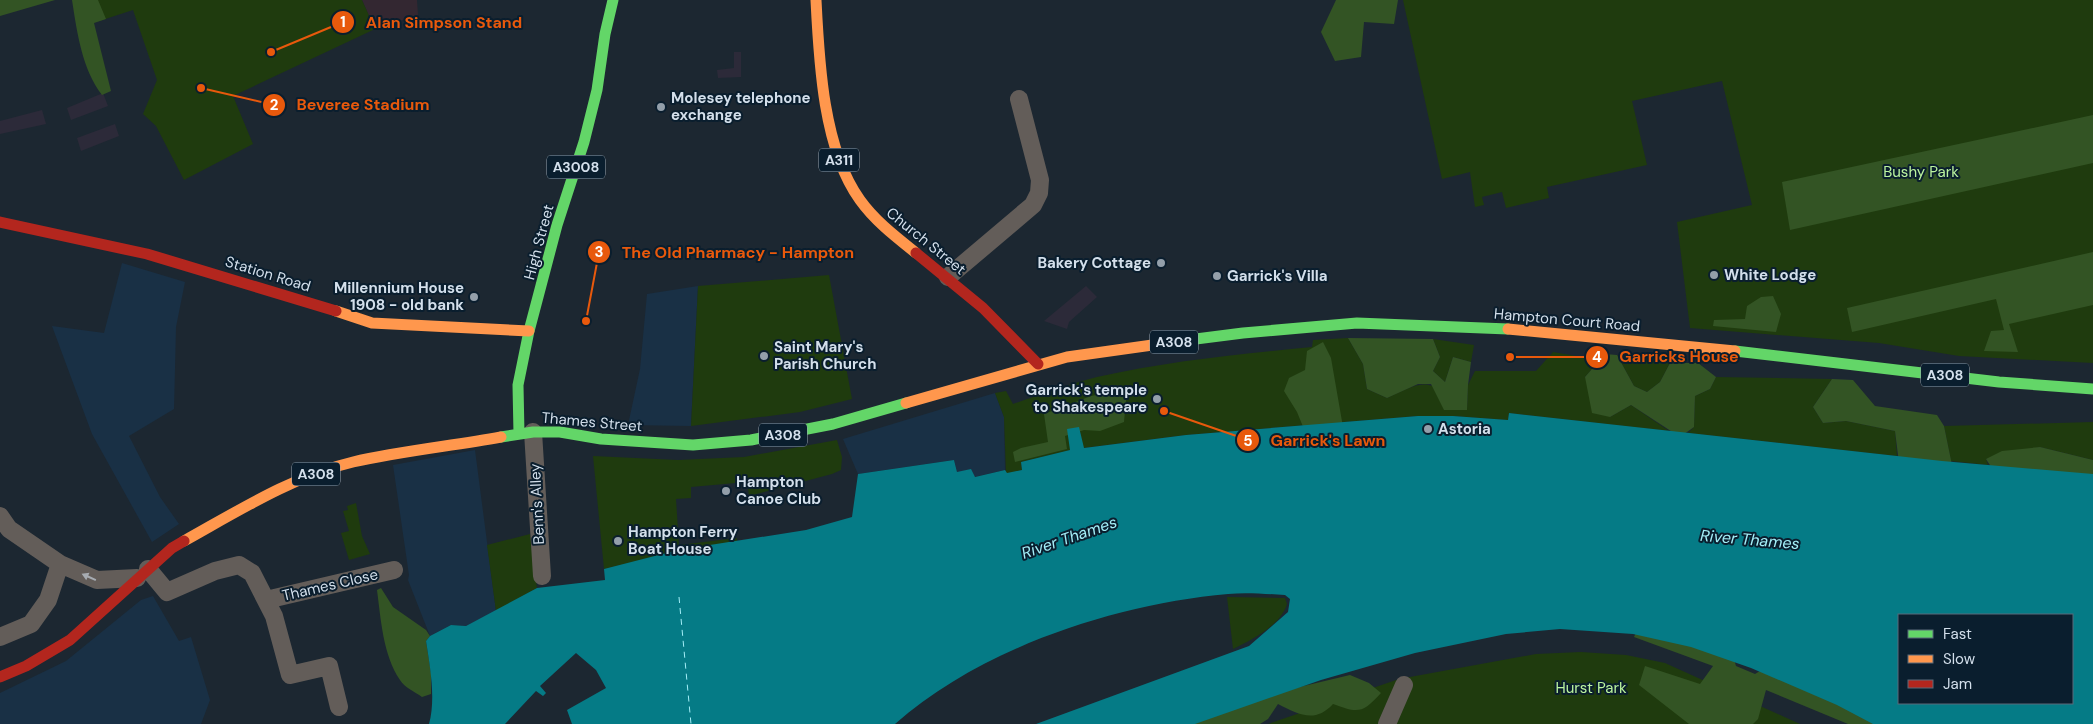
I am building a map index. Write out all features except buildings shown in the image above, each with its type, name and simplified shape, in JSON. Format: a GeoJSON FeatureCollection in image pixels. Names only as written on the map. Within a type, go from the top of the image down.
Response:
{"type":"FeatureCollection","features":[{"type":"Feature","properties":{"kind":"main road","name":"High Street"},"geometry":{"type":"LineString","coordinates":[[526,433],[518,385],[529,332],[557,225],[584,142],[597,90],[605,34],[613,0]]}},
{"type":"Feature","properties":{"kind":"main road","name":"Church Street"},"geometry":{"type":"LineString","coordinates":[[816,0],[827,107],[836,152],[845,177],[858,198],[878,221],[998,319],[1038,364]]}},
{"type":"Feature","properties":{"kind":"main road","name":"Station Road"},"geometry":{"type":"LineString","coordinates":[[0,222],[147,254],[372,323],[529,332]]}},
{"type":"Feature","properties":{"kind":"main road","name":"Hampton Court Road"},"geometry":{"type":"LineString","coordinates":[[1038,364],[1100,352],[1243,333],[1338,324],[1391,323],[1495,328],[1623,340],[1798,357],[1999,382],[2093,389]]}},
{"type":"Feature","properties":{"kind":"main road","name":"Thames Street"},"geometry":{"type":"LineString","coordinates":[[143,573],[172,548],[228,516],[310,476],[353,462],[526,433],[560,432],[601,439],[693,445],[751,440],[803,431],[848,420],[1038,364]]}},
{"type":"Feature","properties":{"kind":"main road","name":"A308"},"geometry":{"type":"LineString","coordinates":[[0,677],[26,666],[70,640],[143,573]]}},
{"type":"Feature","properties":{"kind":"street"},"geometry":{"type":"LineString","coordinates":[[948,277],[1033,205],[1039,193],[1040,180],[1019,99]]}},
{"type":"Feature","properties":{"kind":"street","name":"Benn's Alley"},"geometry":{"type":"LineString","coordinates":[[526,433],[542,576]]}},
{"type":"Feature","properties":{"kind":"street"},"geometry":{"type":"LineString","coordinates":[[0,516],[9,529],[60,564],[97,580],[143,573]]}},
{"type":"Feature","properties":{"kind":"street"},"geometry":{"type":"LineString","coordinates":[[0,637],[31,624],[48,600],[60,564]]}},
{"type":"Feature","properties":{"kind":"street","name":"Thames Close"},"geometry":{"type":"LineString","coordinates":[[143,573],[167,592],[214,572],[239,565],[252,573],[274,616],[290,675],[329,666],[339,707]]}},
{"type":"Feature","properties":{"kind":"street","name":"Thames Close"},"geometry":{"type":"LineString","coordinates":[[266,600],[394,570]]}},
{"type":"Feature","properties":{"kind":"street"},"geometry":{"type":"LineString","coordinates":[[1387,724],[1404,685]]}},
{"type":"Feature","properties":{"kind":"shaded area"},"geometry":{"type":"Polygon","coordinates":[[[362,0],[417,0],[418,15],[375,29],[362,0]]]}},
{"type":"Feature","properties":{"kind":"shaded area"},"geometry":{"type":"Polygon","coordinates":[[[734,52],[741,52],[741,77],[718,78],[717,70],[734,68],[734,52]]]}},
{"type":"Feature","properties":{"kind":"shaded area"},"geometry":{"type":"Polygon","coordinates":[[[103,93],[108,106],[71,120],[67,108],[103,93]]]}},
{"type":"Feature","properties":{"kind":"shaded area"},"geometry":{"type":"Polygon","coordinates":[[[42,110],[46,124],[0,134],[0,121],[42,110]]]}},
{"type":"Feature","properties":{"kind":"shaded area"},"geometry":{"type":"Polygon","coordinates":[[[115,124],[119,136],[81,151],[77,138],[115,124]]]}},
{"type":"Feature","properties":{"kind":"shaded area"},"geometry":{"type":"Polygon","coordinates":[[[122,263],[185,282],[176,327],[174,409],[129,436],[160,497],[179,524],[152,542],[92,434],[52,326],[104,333],[122,263]]]}},
{"type":"Feature","properties":{"kind":"shaded area"},"geometry":{"type":"Polygon","coordinates":[[[698,286],[691,426],[628,425],[640,369],[647,294],[698,286]]]}},
{"type":"Feature","properties":{"kind":"shaded area"},"geometry":{"type":"Polygon","coordinates":[[[1086,286],[1097,297],[1069,322],[1067,329],[1044,321],[1086,286]]]}},
{"type":"Feature","properties":{"kind":"shaded area"},"geometry":{"type":"Polygon","coordinates":[[[995,393],[1004,417],[1005,470],[974,477],[957,472],[954,460],[858,474],[843,439],[995,393]]]}},
{"type":"Feature","properties":{"kind":"shaded area"},"geometry":{"type":"Polygon","coordinates":[[[475,450],[496,611],[466,626],[451,625],[430,636],[408,580],[409,575],[393,465],[475,450]]]}},
{"type":"Feature","properties":{"kind":"shaded area"},"geometry":{"type":"Polygon","coordinates":[[[153,596],[179,641],[191,637],[210,700],[201,724],[0,724],[0,693],[66,661],[141,600],[153,596]]]}},
{"type":"Feature","properties":{"kind":"green space"},"geometry":{"type":"Polygon","coordinates":[[[0,0],[55,0],[0,16],[0,0]]]}},
{"type":"Feature","properties":{"kind":"green space"},"geometry":{"type":"Polygon","coordinates":[[[72,0],[98,0],[106,19],[94,23],[111,91],[102,95],[95,85],[81,50],[72,0]]]}},
{"type":"Feature","properties":{"kind":"green space"},"geometry":{"type":"Polygon","coordinates":[[[81,0],[362,0],[375,29],[233,96],[253,144],[184,180],[156,126],[143,114],[157,80],[133,10],[90,24],[81,0]]]}},
{"type":"Feature","properties":{"kind":"green space"},"geometry":{"type":"Polygon","coordinates":[[[1336,0],[1398,0],[1394,24],[1364,22],[1361,57],[1335,61],[1321,32],[1336,0]]]}},
{"type":"Feature","properties":{"kind":"green space","name":"Bushy Park"},"geometry":{"type":"Polygon","coordinates":[[[1403,0],[2093,0],[2093,363],[1959,356],[1879,343],[1690,328],[1677,222],[1752,205],[1722,81],[1632,101],[1647,165],[1547,187],[1549,198],[1506,208],[1502,192],[1482,197],[1484,205],[1475,207],[1470,172],[1442,179],[1403,0]]]}},
{"type":"Feature","properties":{"kind":"green space"},"geometry":{"type":"Polygon","coordinates":[[[2093,115],[2093,163],[1790,230],[1782,182],[2093,115]]]}},
{"type":"Feature","properties":{"kind":"green space"},"geometry":{"type":"Polygon","coordinates":[[[2093,252],[2093,305],[2009,324],[2018,352],[1984,351],[1991,331],[2004,330],[1996,299],[1852,332],[1847,308],[2093,252]]]}},
{"type":"Feature","properties":{"kind":"green space"},"geometry":{"type":"Polygon","coordinates":[[[829,275],[852,399],[800,412],[691,426],[698,286],[829,275]]]}},
{"type":"Feature","properties":{"kind":"green space"},"geometry":{"type":"Polygon","coordinates":[[[1773,296],[1781,314],[1776,332],[1713,326],[1714,320],[1745,319],[1747,306],[1761,297],[1773,296]]]}},
{"type":"Feature","properties":{"kind":"green space"},"geometry":{"type":"Polygon","coordinates":[[[1348,338],[1363,364],[1367,389],[1387,398],[1413,387],[1429,385],[1467,409],[1468,385],[1475,371],[1536,371],[1553,352],[1600,360],[1585,377],[1610,417],[1631,405],[1669,431],[1509,413],[1508,420],[1453,416],[1418,416],[1186,435],[1083,448],[1079,427],[1071,450],[1021,462],[1022,470],[1006,474],[1004,417],[995,393],[1006,391],[1013,404],[1075,383],[1124,371],[1258,352],[1312,347],[1313,340],[1348,338]]]}},
{"type":"Feature","properties":{"kind":"green space"},"geometry":{"type":"Polygon","coordinates":[[[1348,338],[1433,339],[1440,357],[1433,371],[1445,382],[1453,357],[1471,362],[1467,410],[1444,410],[1431,384],[1418,384],[1387,398],[1367,389],[1363,364],[1348,338]]]}},
{"type":"Feature","properties":{"kind":"green space"},"geometry":{"type":"Polygon","coordinates":[[[1433,339],[1474,345],[1471,362],[1453,357],[1445,382],[1433,371],[1440,357],[1433,339]]]}},
{"type":"Feature","properties":{"kind":"green space"},"geometry":{"type":"Polygon","coordinates":[[[1323,342],[1331,358],[1343,427],[1306,434],[1297,412],[1284,391],[1289,378],[1305,370],[1307,351],[1323,342]]]}},
{"type":"Feature","properties":{"kind":"green space"},"geometry":{"type":"Polygon","coordinates":[[[1605,354],[1617,355],[1634,386],[1647,392],[1660,382],[1670,363],[1698,363],[1716,377],[1710,389],[1695,396],[1694,427],[1680,437],[1631,405],[1610,417],[1592,413],[1585,377],[1605,354]]]}},
{"type":"Feature","properties":{"kind":"green space"},"geometry":{"type":"Polygon","coordinates":[[[1617,355],[1670,363],[1660,382],[1647,392],[1634,386],[1617,355]]]}},
{"type":"Feature","properties":{"kind":"green space"},"geometry":{"type":"Polygon","coordinates":[[[1716,377],[1832,379],[1813,407],[1823,423],[1846,421],[1895,431],[1897,456],[1688,433],[1694,427],[1695,396],[1710,389],[1716,377]]]}},
{"type":"Feature","properties":{"kind":"green space"},"geometry":{"type":"Polygon","coordinates":[[[1832,379],[1853,380],[1875,406],[1937,415],[1944,426],[1952,465],[1899,463],[1895,431],[1846,421],[1823,423],[1813,407],[1832,379]]]}},
{"type":"Feature","properties":{"kind":"green space"},"geometry":{"type":"Polygon","coordinates":[[[1127,389],[1124,422],[1100,431],[1084,430],[1065,436],[1067,449],[1015,462],[1013,452],[1021,448],[1048,442],[1044,414],[1091,396],[1127,389]]]}},
{"type":"Feature","properties":{"kind":"green space"},"geometry":{"type":"Polygon","coordinates":[[[2093,422],[2093,460],[2040,447],[1986,459],[1988,465],[1951,461],[1944,426],[2093,422]]]}},
{"type":"Feature","properties":{"kind":"green space"},"geometry":{"type":"Polygon","coordinates":[[[837,440],[842,457],[841,470],[832,474],[749,496],[747,482],[691,487],[691,498],[676,499],[679,545],[737,538],[737,542],[678,551],[604,569],[593,456],[678,460],[744,457],[837,440]]]}},
{"type":"Feature","properties":{"kind":"green space"},"geometry":{"type":"Polygon","coordinates":[[[2040,447],[2093,460],[2093,497],[2000,481],[1986,459],[2002,451],[2040,447]]]}},
{"type":"Feature","properties":{"kind":"green space"},"geometry":{"type":"Polygon","coordinates":[[[356,503],[362,536],[370,554],[349,560],[341,533],[349,531],[343,511],[348,510],[347,506],[356,503]]]}},
{"type":"Feature","properties":{"kind":"green space"},"geometry":{"type":"Polygon","coordinates":[[[530,534],[537,588],[496,611],[487,545],[530,534]]]}},
{"type":"Feature","properties":{"kind":"green space"},"geometry":{"type":"Polygon","coordinates":[[[381,588],[393,607],[426,630],[430,636],[426,641],[431,673],[431,694],[422,697],[402,683],[394,670],[386,648],[382,625],[377,590],[381,588]]]}},
{"type":"Feature","properties":{"kind":"green space"},"geometry":{"type":"Polygon","coordinates":[[[1227,597],[1285,598],[1287,604],[1279,619],[1265,631],[1233,649],[1227,597]]]}},
{"type":"Feature","properties":{"kind":"green space"},"geometry":{"type":"Polygon","coordinates":[[[1641,622],[1730,646],[1736,666],[1755,674],[1786,655],[1904,724],[1848,724],[1766,690],[1758,719],[1753,724],[1689,724],[1639,685],[1645,666],[1700,684],[1713,666],[1634,637],[1641,622]]]}},
{"type":"Feature","properties":{"kind":"green space","name":"Hurst Park"},"geometry":{"type":"Polygon","coordinates":[[[1581,652],[1626,655],[1665,663],[1800,724],[1268,724],[1399,679],[1536,654],[1581,652]]]}},
{"type":"Feature","properties":{"kind":"green space"},"geometry":{"type":"Polygon","coordinates":[[[1350,675],[1369,683],[1381,693],[1369,705],[1359,710],[1333,704],[1320,714],[1306,715],[1299,714],[1278,704],[1268,719],[1260,724],[1173,724],[1240,701],[1350,675]]]}},
{"type":"Feature","properties":{"kind":"water","name":"River Thames"},"geometry":{"type":"Polygon","coordinates":[[[1509,413],[1942,461],[2093,474],[2093,724],[1873,724],[1837,705],[1751,668],[1691,647],[1633,634],[1560,629],[1506,634],[1415,653],[1321,680],[1195,724],[1036,724],[1249,646],[1288,612],[1290,599],[1285,595],[1242,593],[1185,599],[1140,608],[1096,619],[1051,634],[1008,652],[967,673],[929,697],[895,724],[572,724],[567,710],[606,688],[596,670],[576,653],[540,686],[546,693],[543,696],[536,691],[505,724],[429,724],[432,694],[426,641],[430,636],[451,625],[466,626],[537,588],[605,580],[604,569],[678,550],[806,530],[852,517],[858,474],[954,460],[957,472],[971,469],[975,477],[1005,470],[1007,473],[1022,470],[1021,462],[1070,450],[1067,429],[1079,427],[1084,448],[1186,435],[1418,416],[1453,416],[1508,420],[1509,413]]]}},
{"type":"Feature","properties":{"kind":"ferry route"},"geometry":{"type":"LineString","coordinates":[[679,597],[691,724]]}},
{"type":"Feature","properties":{"kind":"traffic: fast"},"geometry":{"type":"LineString","coordinates":[[519,434],[518,385],[529,331],[557,225],[584,142],[597,90],[605,34],[613,0]]}},
{"type":"Feature","properties":{"kind":"traffic: fast"},"geometry":{"type":"LineString","coordinates":[[1188,340],[1357,323],[1508,329]]}},
{"type":"Feature","properties":{"kind":"traffic: fast"},"geometry":{"type":"LineString","coordinates":[[1735,351],[1999,382],[2093,389]]}},
{"type":"Feature","properties":{"kind":"traffic: fast"},"geometry":{"type":"LineString","coordinates":[[501,437],[533,432],[560,432],[601,439],[693,445],[751,440],[833,424],[906,403]]}},
{"type":"Feature","properties":{"kind":"traffic: slow"},"geometry":{"type":"LineString","coordinates":[[816,0],[821,77],[825,104],[838,156],[848,179],[866,208],[916,253]]}},
{"type":"Feature","properties":{"kind":"traffic: slow"},"geometry":{"type":"LineString","coordinates":[[336,311],[372,323],[529,331]]}},
{"type":"Feature","properties":{"kind":"traffic: slow"},"geometry":{"type":"LineString","coordinates":[[1508,329],[1735,351]]}},
{"type":"Feature","properties":{"kind":"traffic: slow"},"geometry":{"type":"LineString","coordinates":[[906,403],[1067,357],[1188,340]]}},
{"type":"Feature","properties":{"kind":"traffic: slow"},"geometry":{"type":"LineString","coordinates":[[184,541],[287,485],[331,468],[389,455],[501,437]]}},
{"type":"Feature","properties":{"kind":"traffic: jam"},"geometry":{"type":"LineString","coordinates":[[0,222],[147,254],[336,311]]}},
{"type":"Feature","properties":{"kind":"traffic: jam"},"geometry":{"type":"LineString","coordinates":[[916,253],[983,308],[1038,364]]}},
{"type":"Feature","properties":{"kind":"traffic: jam"},"geometry":{"type":"LineString","coordinates":[[0,677],[26,666],[70,640],[172,548],[184,541]]}},
{"type":"Feature","properties":{"kind":"place","name":"Alan Simpson Stand"},"geometry":{"type":"Point","coordinates":[271,52]}},
{"type":"Feature","properties":{"kind":"place","name":"Beveree Stadium"},"geometry":{"type":"Point","coordinates":[201,88]}},
{"type":"Feature","properties":{"kind":"place","name":"Molesey telephone exchange"},"geometry":{"type":"Point","coordinates":[661,107]}},
{"type":"Feature","properties":{"kind":"place","name":"Bakery Cottage"},"geometry":{"type":"Point","coordinates":[1161,263]}},
{"type":"Feature","properties":{"kind":"place","name":"White Lodge"},"geometry":{"type":"Point","coordinates":[1714,275]}},
{"type":"Feature","properties":{"kind":"place","name":"Garrick's Villa"},"geometry":{"type":"Point","coordinates":[1217,276]}},
{"type":"Feature","properties":{"kind":"place","name":"Millennium House 1908 - old bank"},"geometry":{"type":"Point","coordinates":[474,297]}},
{"type":"Feature","properties":{"kind":"place","name":"The Old Pharmacy - Hampton"},"geometry":{"type":"Point","coordinates":[586,321]}},
{"type":"Feature","properties":{"kind":"place","name":"Saint Mary's Parish Church"},"geometry":{"type":"Point","coordinates":[764,356]}},
{"type":"Feature","properties":{"kind":"place","name":"Garricks House"},"geometry":{"type":"Point","coordinates":[1510,357]}},
{"type":"Feature","properties":{"kind":"place","name":"Garrick's temple to Shakespeare"},"geometry":{"type":"Point","coordinates":[1157,399]}},
{"type":"Feature","properties":{"kind":"place","name":"Garrick's Lawn"},"geometry":{"type":"Point","coordinates":[1164,411]}},
{"type":"Feature","properties":{"kind":"place","name":"Astoria"},"geometry":{"type":"Point","coordinates":[1428,429]}},
{"type":"Feature","properties":{"kind":"place","name":"Hampton Canoe Club"},"geometry":{"type":"Point","coordinates":[726,491]}},
{"type":"Feature","properties":{"kind":"place","name":"Hampton Ferry Boat House"},"geometry":{"type":"Point","coordinates":[618,541]}}]}
